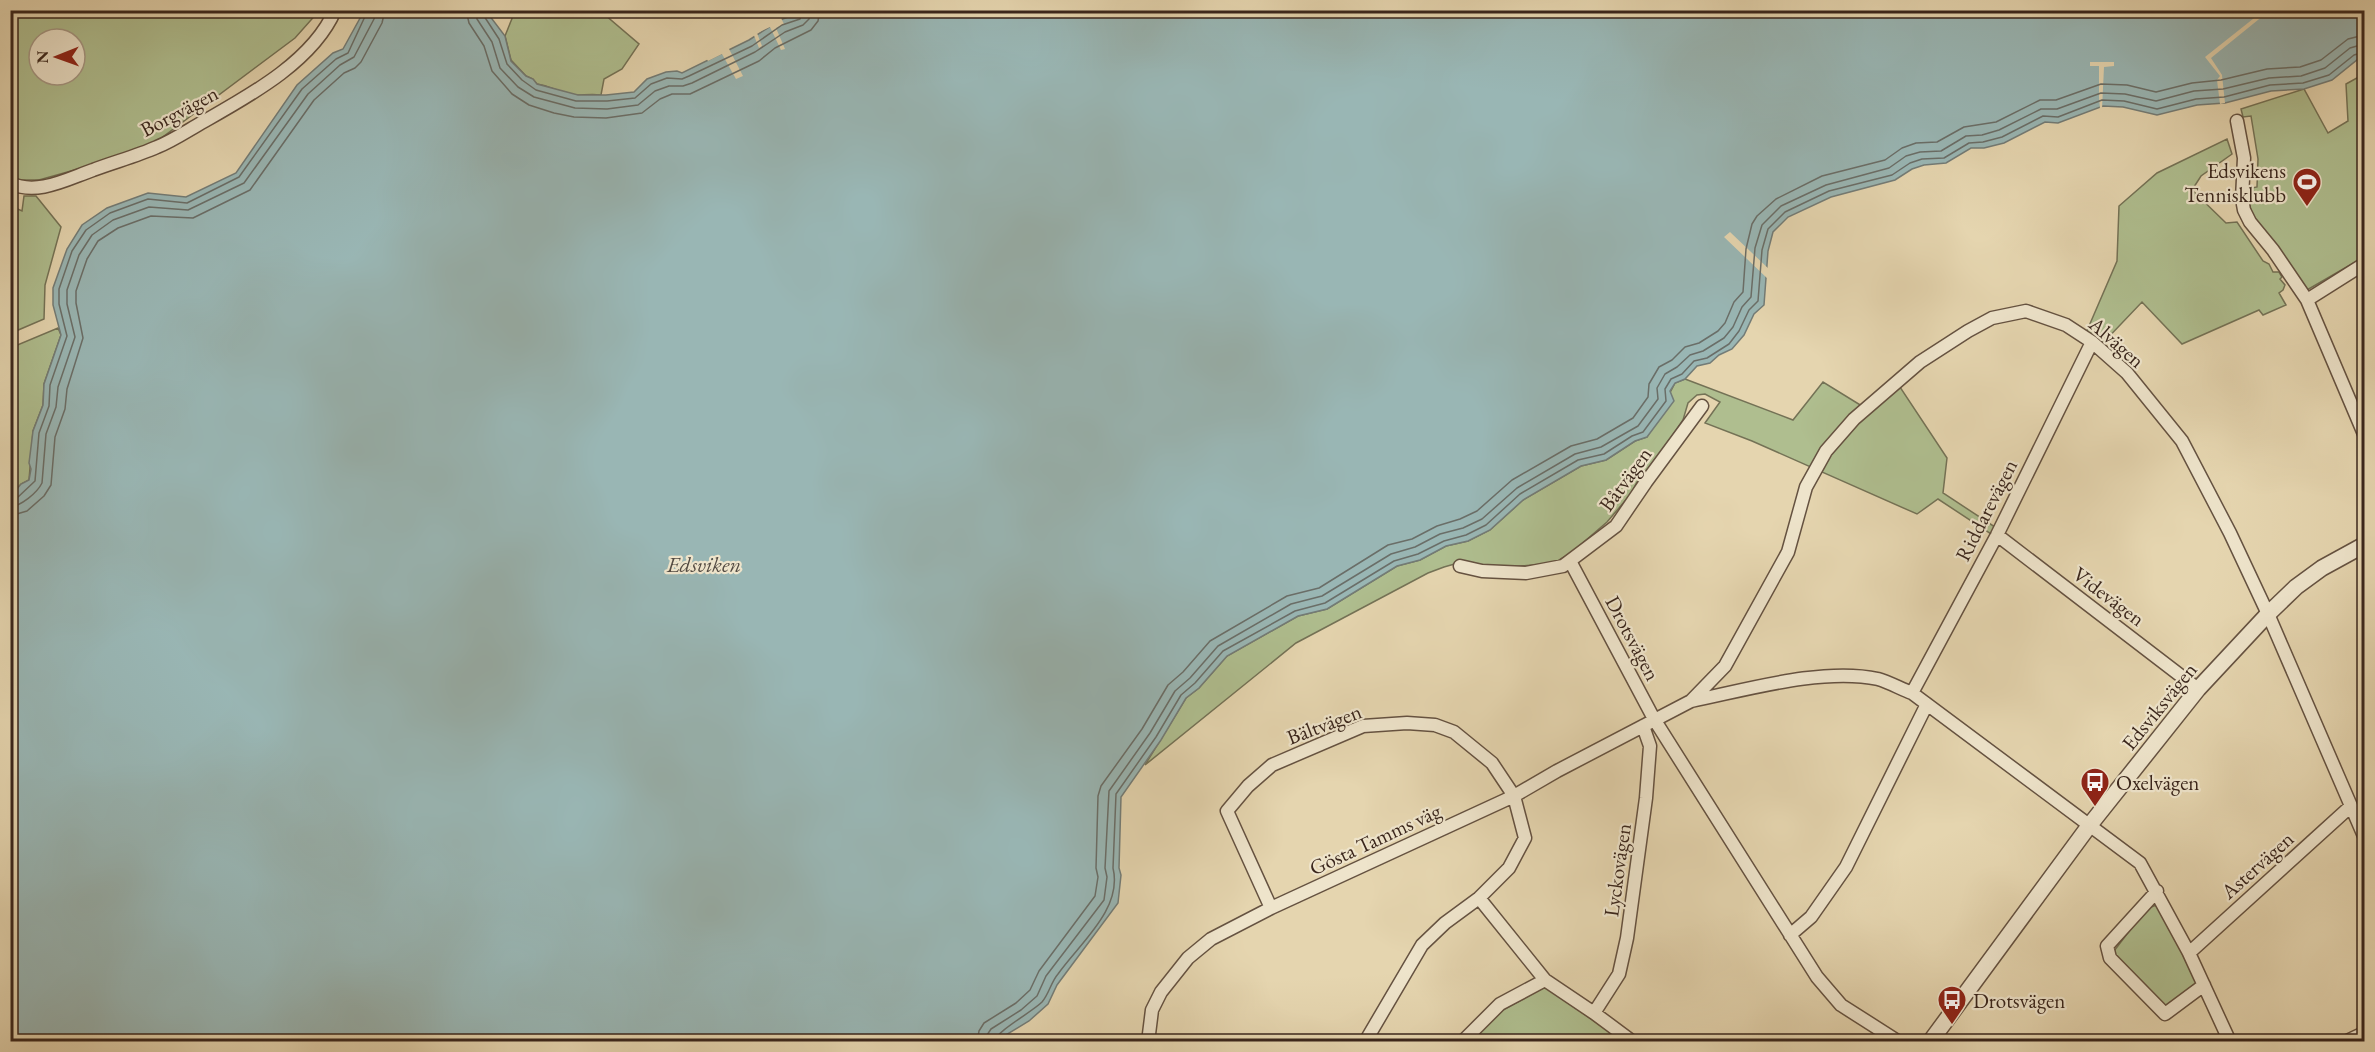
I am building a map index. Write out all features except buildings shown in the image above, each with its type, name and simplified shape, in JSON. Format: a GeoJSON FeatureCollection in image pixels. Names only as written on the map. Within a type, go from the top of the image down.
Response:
{"type":"FeatureCollection","features":[{"type":"Feature","properties":{"kind":"street","name":"Borgvägen"},"geometry":{"type":"LineString","coordinates":[[10,183],[21,188],[44,187],[159,147],[241,100],[300,58],[317,38],[335,10]]}},
{"type":"Feature","properties":{"kind":"street"},"geometry":{"type":"LineString","coordinates":[[2236,121],[2244,158],[2242,199],[2244,210],[2250,222],[2273,250],[2307,300],[2364,434]]}},
{"type":"Feature","properties":{"kind":"street"},"geometry":{"type":"LineString","coordinates":[[2307,300],[2364,264]]}},
{"type":"Feature","properties":{"kind":"street","name":"Alvägen"},"geometry":{"type":"LineString","coordinates":[[1654,720],[1691,701],[1725,666],[1788,552],[1806,487],[1826,451],[1854,419],[1920,362],[1968,331],[1992,318],[2025,311],[2066,325],[2092,342],[2127,373],[2182,441],[2230,533],[2268,614],[2364,836]]}},
{"type":"Feature","properties":{"kind":"street","name":"Riddarevägen"},"geometry":{"type":"LineString","coordinates":[[1912,693],[1997,535],[2092,342]]}},
{"type":"Feature","properties":{"kind":"street","name":"Båtvägen"},"geometry":{"type":"LineString","coordinates":[[1460,566],[1482,571],[1526,573],[1563,566],[1616,526],[1702,406]]}},
{"type":"Feature","properties":{"kind":"street","name":"Videvägen"},"geometry":{"type":"LineString","coordinates":[[1997,535],[2198,689]]}},
{"type":"Feature","properties":{"kind":"street","name":"Edsviksvägen"},"geometry":{"type":"LineString","coordinates":[[1930,1041],[2089,826],[2198,689],[2296,587],[2322,568],[2364,545]]}},
{"type":"Feature","properties":{"kind":"street","name":"Drotsvägen"},"geometry":{"type":"LineString","coordinates":[[1570,561],[1654,720],[1817,977],[1841,1005],[1899,1041]]}},
{"type":"Feature","properties":{"kind":"street"},"geometry":{"type":"LineString","coordinates":[[1691,701],[1825,676],[1856,676],[1880,680],[1912,693],[2140,863],[2189,953],[2229,1041]]}},
{"type":"Feature","properties":{"kind":"street"},"geometry":{"type":"LineString","coordinates":[[1790,935],[1811,917],[1846,867],[1927,704]]}},
{"type":"Feature","properties":{"kind":"street","name":"Gösta Tamms väg"},"geometry":{"type":"LineString","coordinates":[[1148,1041],[1152,1010],[1161,992],[1188,958],[1212,939],[1271,908],[1514,796],[1654,720]]}},
{"type":"Feature","properties":{"kind":"street","name":"Lyckovägen"},"geometry":{"type":"LineString","coordinates":[[1594,1013],[1619,974],[1627,938],[1654,720]]}},
{"type":"Feature","properties":{"kind":"street","name":"Bältvägen"},"geometry":{"type":"LineString","coordinates":[[1271,908],[1227,810],[1248,786],[1272,765],[1363,726],[1407,723],[1435,725],[1454,732],[1492,763],[1514,796],[1525,838],[1509,868],[1479,898],[1445,923],[1422,945],[1365,1041]]}},
{"type":"Feature","properties":{"kind":"street","name":"Astervägen"},"geometry":{"type":"LineString","coordinates":[[2189,953],[2351,806]]}},
{"type":"Feature","properties":{"kind":"street"},"geometry":{"type":"LineString","coordinates":[[2157,891],[2107,946],[2110,958],[2165,1014],[2204,985]]}},
{"type":"Feature","properties":{"kind":"street"},"geometry":{"type":"LineString","coordinates":[[1479,898],[1545,980],[1633,1041]]}},
{"type":"Feature","properties":{"kind":"street"},"geometry":{"type":"LineString","coordinates":[[1462,1041],[1500,1004],[1545,980]]}},
{"type":"Feature","properties":{"kind":"street"},"geometry":{"type":"LineString","coordinates":[[2345,1041],[2364,1033]]}},
{"type":"Feature","properties":{"kind":"green space"},"geometry":{"type":"Polygon","coordinates":[[[10,11],[319,11],[295,38],[156,142],[96,164],[39,180],[15,180],[10,177],[10,11]]]}},
{"type":"Feature","properties":{"kind":"green space"},"geometry":{"type":"Polygon","coordinates":[[[515,11],[603,11],[639,44],[622,69],[604,79],[601,95],[566,93],[537,84],[511,60],[505,36],[515,11]]]}},
{"type":"Feature","properties":{"kind":"green space"},"geometry":{"type":"Polygon","coordinates":[[[2364,74],[2364,257],[2307,290],[2253,221],[2247,189],[2257,187],[2258,159],[2251,116],[2243,117],[2241,109],[2304,89],[2328,133],[2348,121],[2346,84],[2364,74]]]}},
{"type":"Feature","properties":{"kind":"green space"},"geometry":{"type":"Polygon","coordinates":[[[2227,139],[2232,154],[2201,176],[2192,190],[2226,223],[2237,222],[2263,261],[2269,264],[2273,272],[2279,272],[2282,277],[2280,279],[2285,285],[2279,293],[2286,305],[2263,315],[2259,310],[2182,344],[2142,302],[2101,345],[2086,333],[2117,261],[2119,206],[2157,173],[2227,139]]]}},
{"type":"Feature","properties":{"kind":"green space"},"geometry":{"type":"Polygon","coordinates":[[[24,196],[36,196],[61,227],[45,285],[44,319],[16,331],[11,336],[11,206],[22,211],[24,196]]]}},
{"type":"Feature","properties":{"kind":"green space"},"geometry":{"type":"Polygon","coordinates":[[[58,328],[61,335],[44,384],[43,405],[33,431],[29,480],[21,484],[11,496],[11,359],[14,362],[15,346],[58,328]]]}},
{"type":"Feature","properties":{"kind":"green space"},"geometry":{"type":"Polygon","coordinates":[[[1685,379],[1793,420],[1823,382],[1870,411],[1900,387],[1947,458],[1943,493],[1995,527],[1991,534],[1938,499],[1917,514],[1752,441],[1705,423],[1720,402],[1705,394],[1697,395],[1688,403],[1683,420],[1643,479],[1637,482],[1631,494],[1607,522],[1571,553],[1554,563],[1509,567],[1458,563],[1428,573],[1296,643],[1145,765],[1186,698],[1199,688],[1227,656],[1298,616],[1327,609],[1397,566],[1420,560],[1446,546],[1468,541],[1490,530],[1523,500],[1581,466],[1606,460],[1635,441],[1647,437],[1675,383],[1685,379]]]}},
{"type":"Feature","properties":{"kind":"green space"},"geometry":{"type":"Polygon","coordinates":[[[2159,904],[2196,983],[2170,1005],[2161,1006],[2117,960],[2114,951],[2146,909],[2159,904]]]}},
{"type":"Feature","properties":{"kind":"green space"},"geometry":{"type":"Polygon","coordinates":[[[1545,987],[1623,1041],[1470,1042],[1503,1010],[1545,987]]]}},
{"type":"Feature","properties":{"kind":"water","name":"Edsviken"},"geometry":{"type":"Polygon","coordinates":[[[364,11],[486,11],[505,36],[511,61],[526,76],[537,84],[578,95],[634,92],[647,79],[666,72],[682,73],[749,40],[780,20],[804,11],[2364,11],[2364,57],[2332,80],[2304,89],[2271,91],[2225,103],[2197,105],[2157,115],[2123,107],[2103,106],[2058,123],[2045,122],[2004,143],[1984,148],[1971,148],[1946,163],[1924,165],[1912,169],[1895,180],[1831,197],[1788,217],[1773,232],[1768,251],[1764,305],[1754,314],[1744,335],[1732,349],[1719,355],[1710,363],[1697,366],[1685,379],[1675,383],[1670,391],[1674,401],[1647,437],[1635,441],[1606,460],[1581,466],[1523,500],[1490,530],[1468,541],[1446,546],[1420,560],[1397,566],[1327,609],[1298,616],[1227,656],[1199,688],[1186,698],[1161,740],[1121,797],[1119,868],[1121,875],[1118,903],[1057,985],[1048,1004],[1029,1021],[996,1041],[11,1042],[11,496],[21,484],[29,480],[33,431],[43,405],[44,384],[61,335],[53,305],[53,288],[67,249],[82,225],[107,208],[148,193],[186,197],[236,173],[297,85],[333,53],[343,49],[364,11]]]}},
{"type":"Feature","properties":{"kind":"pier"},"geometry":{"type":"Polygon","coordinates":[[[2263,11],[2269,11],[2211,58],[2222,75],[2225,103],[2220,104],[2217,80],[2220,76],[2205,57],[2263,11]]]}},
{"type":"Feature","properties":{"kind":"pier"},"geometry":{"type":"Polygon","coordinates":[[[781,18],[784,24],[776,28],[785,49],[781,50],[770,27],[757,33],[762,46],[759,48],[753,33],[773,20],[781,18]]]}},
{"type":"Feature","properties":{"kind":"pier"},"geometry":{"type":"Polygon","coordinates":[[[728,47],[743,76],[736,79],[722,54],[708,61],[706,58],[728,47]]]}},
{"type":"Feature","properties":{"kind":"pier"},"geometry":{"type":"Polygon","coordinates":[[[2090,62],[2114,62],[2114,66],[2104,67],[2102,109],[2100,109],[2099,97],[2099,66],[2090,66],[2090,62]]]}},
{"type":"Feature","properties":{"kind":"pier"},"geometry":{"type":"Polygon","coordinates":[[[1730,232],[1771,271],[1769,280],[1724,237],[1730,232]]]}},
{"type":"Feature","properties":{"kind":"place","name":"Edsvikens Tennisklubb"},"geometry":{"type":"Point","coordinates":[2307,208]}},
{"type":"Feature","properties":{"kind":"place","name":"Oxelvägen"},"geometry":{"type":"Point","coordinates":[2095,808]}},
{"type":"Feature","properties":{"kind":"place","name":"Drotsvägen"},"geometry":{"type":"Point","coordinates":[1952,1026]}}]}
